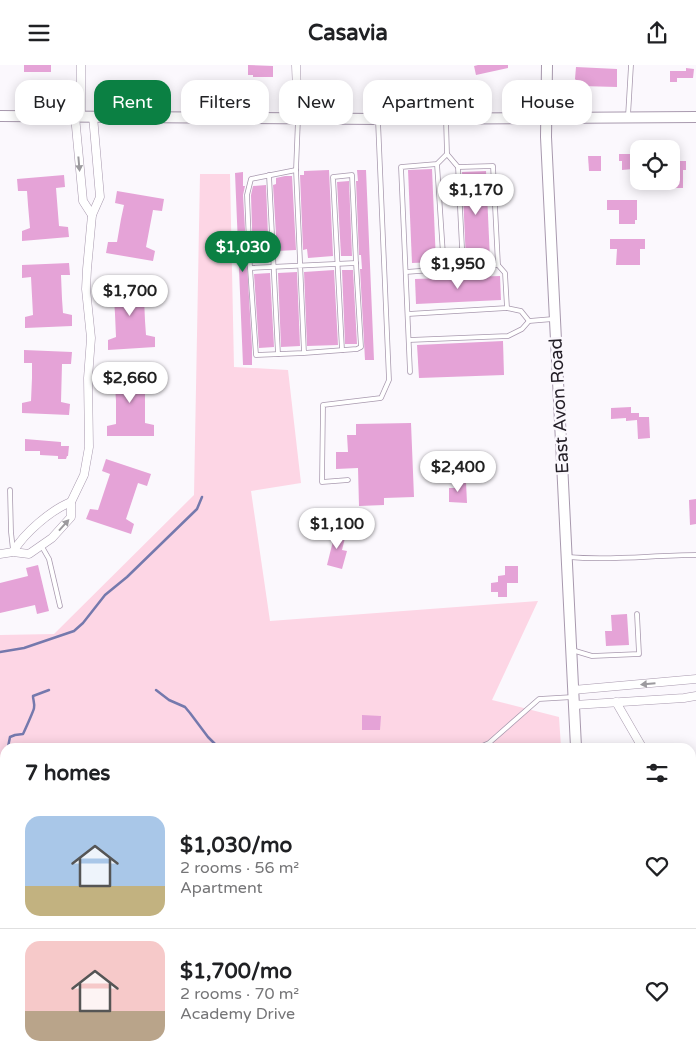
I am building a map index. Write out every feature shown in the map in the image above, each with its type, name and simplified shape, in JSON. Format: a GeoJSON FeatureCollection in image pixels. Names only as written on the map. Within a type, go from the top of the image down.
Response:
{"type":"FeatureCollection","features":[{"type":"Feature","properties":{"kind":"main road","name":"East Avon Road"},"geometry":{"type":"LineString","coordinates":[[547,65],[547,80]]}},
{"type":"Feature","properties":{"kind":"main road"},"geometry":{"type":"LineString","coordinates":[[84,115],[279,119]]}},
{"type":"Feature","properties":{"kind":"main road"},"geometry":{"type":"LineString","coordinates":[[0,116],[15,116]]}},
{"type":"Feature","properties":{"kind":"main road"},"geometry":{"type":"LineString","coordinates":[[592,118],[696,117]]}},
{"type":"Feature","properties":{"kind":"main road","name":"East Avon Road"},"geometry":{"type":"LineString","coordinates":[[546,125],[576,743]]}},
{"type":"Feature","properties":{"kind":"street"},"geometry":{"type":"LineString","coordinates":[[80,80],[81,65]]}},
{"type":"Feature","properties":{"kind":"street"},"geometry":{"type":"LineString","coordinates":[[296,65],[297,80]]}},
{"type":"Feature","properties":{"kind":"street"},"geometry":{"type":"LineString","coordinates":[[0,554],[13,551],[28,554],[52,538],[71,517],[71,502],[84,475],[89,447],[88,378],[91,338],[86,289],[92,215],[100,197],[93,116]]}},
{"type":"Feature","properties":{"kind":"street"},"geometry":{"type":"LineString","coordinates":[[79,125],[83,201],[92,215]]}},
{"type":"Feature","properties":{"kind":"street"},"geometry":{"type":"LineString","coordinates":[[13,551],[20,541],[58,507],[71,502]]}},
{"type":"Feature","properties":{"kind":"street"},"geometry":{"type":"LineString","coordinates":[[573,697],[696,679]]}},
{"type":"Feature","properties":{"kind":"street"},"geometry":{"type":"LineString","coordinates":[[573,697],[616,702],[696,696]]}},
{"type":"Feature","properties":{"kind":"street"},"geometry":{"type":"LineString","coordinates":[[616,702],[640,743]]}},
{"type":"Feature","properties":{"kind":"lane"},"geometry":{"type":"LineString","coordinates":[[628,118],[631,65]]}},
{"type":"Feature","properties":{"kind":"lane"},"geometry":{"type":"LineString","coordinates":[[298,125],[296,170],[304,353]]}},
{"type":"Feature","properties":{"kind":"lane"},"geometry":{"type":"LineString","coordinates":[[348,480],[322,482],[323,405],[382,397],[389,380],[378,125]]}},
{"type":"Feature","properties":{"kind":"lane"},"geometry":{"type":"LineString","coordinates":[[446,125],[447,155],[458,167],[462,268]]}},
{"type":"Feature","properties":{"kind":"lane"},"geometry":{"type":"LineString","coordinates":[[410,372],[401,167],[437,164],[447,155]]}},
{"type":"Feature","properties":{"kind":"lane"},"geometry":{"type":"LineString","coordinates":[[437,164],[444,269]]}},
{"type":"Feature","properties":{"kind":"lane"},"geometry":{"type":"LineString","coordinates":[[458,167],[493,166],[498,265],[505,273],[507,308]]}},
{"type":"Feature","properties":{"kind":"lane"},"geometry":{"type":"LineString","coordinates":[[296,170],[251,179],[247,195],[256,355],[304,353],[357,349],[361,347],[352,175],[333,177],[342,350]]}},
{"type":"Feature","properties":{"kind":"lane"},"geometry":{"type":"LineString","coordinates":[[269,175],[278,354]]}},
{"type":"Feature","properties":{"kind":"lane"},"geometry":{"type":"LineString","coordinates":[[250,268],[300,264],[356,263]]}},
{"type":"Feature","properties":{"kind":"lane"},"geometry":{"type":"LineString","coordinates":[[406,272],[498,265]]}},
{"type":"Feature","properties":{"kind":"lane"},"geometry":{"type":"LineString","coordinates":[[408,314],[507,308],[521,311],[529,321]]}},
{"type":"Feature","properties":{"kind":"lane"},"geometry":{"type":"LineString","coordinates":[[409,340],[508,336],[522,329],[529,321],[555,319]]}},
{"type":"Feature","properties":{"kind":"lane"},"geometry":{"type":"LineString","coordinates":[[10,490],[13,551]]}},
{"type":"Feature","properties":{"kind":"lane"},"geometry":{"type":"LineString","coordinates":[[41,545],[49,559],[60,607]]}},
{"type":"Feature","properties":{"kind":"lane"},"geometry":{"type":"LineString","coordinates":[[566,556],[638,558],[663,555],[696,555]]}},
{"type":"Feature","properties":{"kind":"lane"},"geometry":{"type":"LineString","coordinates":[[571,650],[592,656],[639,654],[637,614]]}},
{"type":"Feature","properties":{"kind":"lane"},"geometry":{"type":"LineString","coordinates":[[489,743],[539,699],[573,697]]}},
{"type":"Feature","properties":{"kind":"shaded area"},"geometry":{"type":"Polygon","coordinates":[[[200,174],[230,174],[234,367],[288,370],[301,483],[251,491],[270,621],[538,601],[492,700],[559,717],[561,743],[0,743],[0,635],[54,634],[194,495],[200,174]]]}},
{"type":"Feature","properties":{"kind":"building"},"geometry":{"type":"Polygon","coordinates":[[[24,65],[51,65],[51,72],[24,72],[24,65]]]}},
{"type":"Feature","properties":{"kind":"building"},"geometry":{"type":"Polygon","coordinates":[[[248,65],[273,66],[273,77],[253,77],[253,75],[248,75],[248,65]]]}},
{"type":"Feature","properties":{"kind":"building"},"geometry":{"type":"Polygon","coordinates":[[[508,65],[508,68],[476,75],[474,66],[508,65]]]}},
{"type":"Feature","properties":{"kind":"building"},"geometry":{"type":"Polygon","coordinates":[[[576,67],[617,69],[617,87],[592,86],[592,80],[575,79],[576,67]]]}},
{"type":"Feature","properties":{"kind":"building"},"geometry":{"type":"Polygon","coordinates":[[[686,68],[694,69],[693,78],[677,78],[677,82],[670,82],[670,71],[686,71],[686,68]]]}},
{"type":"Feature","properties":{"kind":"building"},"geometry":{"type":"Polygon","coordinates":[[[619,154],[630,154],[630,169],[622,170],[622,161],[619,161],[619,154]]]}},
{"type":"Feature","properties":{"kind":"building"},"geometry":{"type":"Polygon","coordinates":[[[588,156],[601,156],[601,171],[589,171],[588,156]]]}},
{"type":"Feature","properties":{"kind":"building"},"geometry":{"type":"Polygon","coordinates":[[[680,161],[686,161],[686,170],[683,170],[683,188],[680,188],[680,161]]]}},
{"type":"Feature","properties":{"kind":"building"},"geometry":{"type":"Polygon","coordinates":[[[432,169],[436,262],[412,263],[408,170],[432,169]]]}},
{"type":"Feature","properties":{"kind":"building"},"geometry":{"type":"Polygon","coordinates":[[[329,170],[333,256],[308,258],[307,249],[303,250],[300,175],[304,175],[304,171],[329,170]]]}},
{"type":"Feature","properties":{"kind":"building"},"geometry":{"type":"Polygon","coordinates":[[[357,170],[366,170],[374,360],[365,360],[360,269],[362,269],[361,255],[359,255],[357,170]]]}},
{"type":"Feature","properties":{"kind":"building"},"geometry":{"type":"Polygon","coordinates":[[[486,171],[490,260],[466,261],[462,172],[486,171]]]}},
{"type":"Feature","properties":{"kind":"building"},"geometry":{"type":"Polygon","coordinates":[[[243,172],[252,365],[243,365],[235,173],[243,172]]]}},
{"type":"Feature","properties":{"kind":"building"},"geometry":{"type":"Polygon","coordinates":[[[64,175],[65,187],[56,188],[59,226],[68,227],[69,237],[22,241],[22,231],[30,228],[27,191],[18,191],[17,179],[64,175]]]}},
{"type":"Feature","properties":{"kind":"building"},"geometry":{"type":"Polygon","coordinates":[[[292,176],[296,250],[277,251],[273,185],[276,184],[276,178],[292,176]]]}},
{"type":"Feature","properties":{"kind":"building"},"geometry":{"type":"Polygon","coordinates":[[[349,181],[352,256],[341,256],[337,182],[349,181]]]}},
{"type":"Feature","properties":{"kind":"building"},"geometry":{"type":"Polygon","coordinates":[[[266,185],[269,260],[253,260],[251,195],[253,186],[266,185]]]}},
{"type":"Feature","properties":{"kind":"building"},"geometry":{"type":"Polygon","coordinates":[[[117,191],[164,199],[162,211],[153,210],[146,247],[155,251],[153,261],[106,253],[108,242],[117,242],[124,205],[115,203],[117,191]]]}},
{"type":"Feature","properties":{"kind":"building"},"geometry":{"type":"Polygon","coordinates":[[[607,200],[637,200],[637,220],[635,220],[635,224],[619,224],[619,210],[607,210],[607,200]]]}},
{"type":"Feature","properties":{"kind":"building"},"geometry":{"type":"Polygon","coordinates":[[[610,239],[645,239],[645,249],[640,249],[640,265],[616,265],[617,249],[610,249],[610,239]]]}},
{"type":"Feature","properties":{"kind":"building"},"geometry":{"type":"Polygon","coordinates":[[[69,263],[70,275],[61,275],[62,299],[63,313],[72,315],[72,326],[25,328],[25,317],[33,315],[31,277],[22,278],[22,265],[69,263]]]}},
{"type":"Feature","properties":{"kind":"building"},"geometry":{"type":"Polygon","coordinates":[[[334,270],[338,345],[307,346],[304,272],[334,270]]]}},
{"type":"Feature","properties":{"kind":"building"},"geometry":{"type":"Polygon","coordinates":[[[342,270],[353,270],[357,344],[345,344],[342,270]]]}},
{"type":"Feature","properties":{"kind":"building"},"geometry":{"type":"Polygon","coordinates":[[[297,272],[300,346],[281,347],[278,273],[297,272]]]}},
{"type":"Feature","properties":{"kind":"building"},"geometry":{"type":"Polygon","coordinates":[[[270,273],[274,347],[259,348],[254,274],[270,273]]]}},
{"type":"Feature","properties":{"kind":"building"},"geometry":{"type":"Polygon","coordinates":[[[500,276],[501,300],[416,304],[415,279],[500,276]]]}},
{"type":"Feature","properties":{"kind":"building"},"geometry":{"type":"Polygon","coordinates":[[[152,285],[153,297],[144,297],[145,321],[146,335],[155,337],[155,347],[108,350],[108,340],[116,337],[115,314],[114,299],[105,300],[105,287],[152,285]]]}},
{"type":"Feature","properties":{"kind":"building"},"geometry":{"type":"Polygon","coordinates":[[[503,341],[504,375],[419,378],[417,345],[503,341]]]}},
{"type":"Feature","properties":{"kind":"building"},"geometry":{"type":"Polygon","coordinates":[[[24,350],[72,352],[71,364],[62,364],[61,402],[70,404],[69,415],[22,413],[22,403],[31,401],[32,378],[32,363],[24,363],[24,350]]]}},
{"type":"Feature","properties":{"kind":"building"},"geometry":{"type":"Polygon","coordinates":[[[154,373],[154,385],[145,385],[145,423],[154,425],[154,436],[107,436],[107,426],[116,424],[116,401],[115,386],[106,386],[106,374],[154,373]]]}},
{"type":"Feature","properties":{"kind":"building"},"geometry":{"type":"Polygon","coordinates":[[[631,407],[631,413],[639,413],[639,417],[649,417],[650,438],[638,439],[637,420],[626,421],[626,418],[611,419],[611,408],[631,407]]]}},
{"type":"Feature","properties":{"kind":"building"},"geometry":{"type":"Polygon","coordinates":[[[411,423],[414,497],[384,498],[384,505],[359,506],[358,468],[336,469],[336,452],[348,452],[347,435],[356,435],[356,424],[411,423]]]}},
{"type":"Feature","properties":{"kind":"building"},"geometry":{"type":"Polygon","coordinates":[[[25,439],[61,442],[61,446],[69,446],[68,456],[66,459],[58,459],[58,456],[40,455],[40,451],[25,451],[25,439]]]}},
{"type":"Feature","properties":{"kind":"building"},"geometry":{"type":"Polygon","coordinates":[[[471,457],[482,457],[482,463],[485,463],[483,478],[477,478],[477,481],[469,481],[469,462],[471,462],[471,457]]]}},
{"type":"Feature","properties":{"kind":"building"},"geometry":{"type":"Polygon","coordinates":[[[106,459],[151,474],[147,486],[138,483],[126,519],[134,524],[131,534],[86,519],[90,509],[98,510],[110,474],[102,471],[106,459]]]}},
{"type":"Feature","properties":{"kind":"building"},"geometry":{"type":"Polygon","coordinates":[[[455,482],[466,482],[467,503],[449,502],[449,488],[455,488],[455,482]]]}},
{"type":"Feature","properties":{"kind":"building"},"geometry":{"type":"Polygon","coordinates":[[[696,499],[696,524],[690,525],[689,500],[696,499]]]}},
{"type":"Feature","properties":{"kind":"building"},"geometry":{"type":"Polygon","coordinates":[[[332,530],[346,534],[342,550],[347,551],[342,569],[327,565],[333,541],[330,540],[332,530]]]}},
{"type":"Feature","properties":{"kind":"building"},"geometry":{"type":"Polygon","coordinates":[[[38,565],[49,611],[37,614],[35,605],[0,613],[0,583],[28,576],[26,568],[38,565]]]}},
{"type":"Feature","properties":{"kind":"building"},"geometry":{"type":"Polygon","coordinates":[[[505,566],[518,566],[518,583],[507,583],[507,597],[498,597],[498,592],[491,592],[491,583],[498,582],[498,576],[505,575],[505,566]]]}},
{"type":"Feature","properties":{"kind":"building"},"geometry":{"type":"Polygon","coordinates":[[[627,614],[629,645],[606,646],[605,631],[612,631],[611,615],[627,614]]]}},
{"type":"Feature","properties":{"kind":"building"},"geometry":{"type":"Polygon","coordinates":[[[362,715],[381,716],[380,730],[362,730],[362,715]]]}},
{"type":"Feature","properties":{"kind":"waterway"},"geometry":{"type":"LineString","coordinates":[[0,652],[24,648],[74,631],[83,623],[105,595],[127,577],[197,509],[202,497]]}},
{"type":"Feature","properties":{"kind":"waterway"},"geometry":{"type":"LineString","coordinates":[[9,743],[10,737],[23,734],[34,708],[33,696],[49,690]]}},
{"type":"Feature","properties":{"kind":"waterway"},"geometry":{"type":"LineString","coordinates":[[156,690],[169,700],[185,707],[214,743]]}}]}
